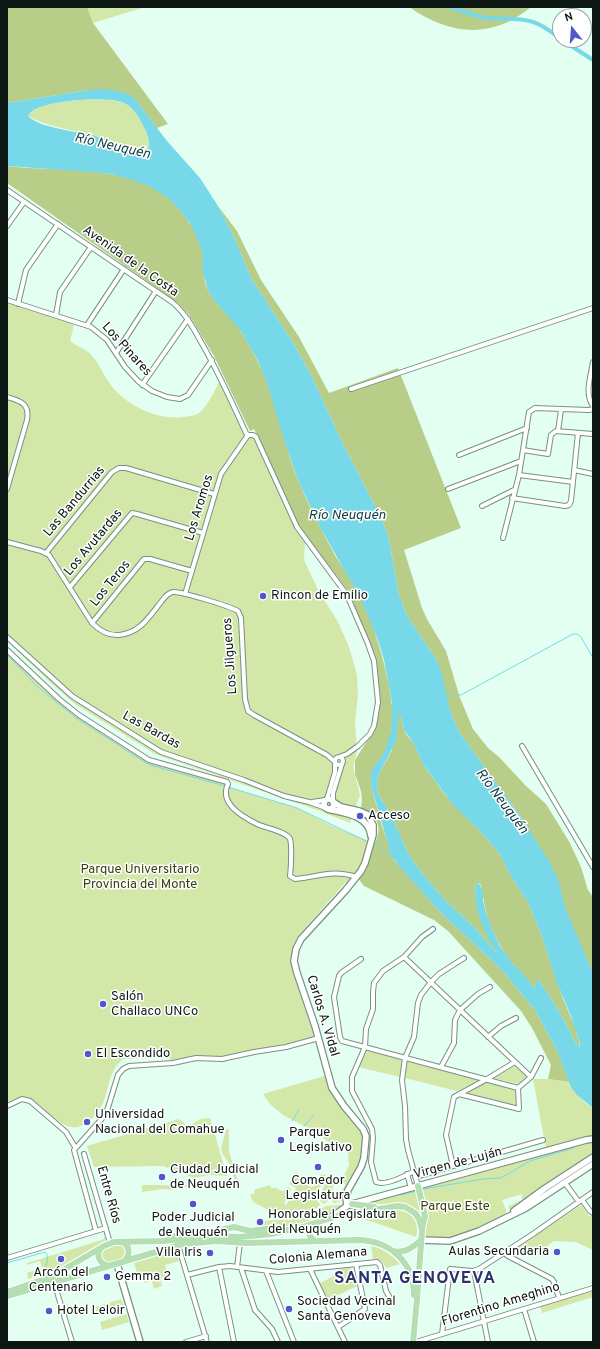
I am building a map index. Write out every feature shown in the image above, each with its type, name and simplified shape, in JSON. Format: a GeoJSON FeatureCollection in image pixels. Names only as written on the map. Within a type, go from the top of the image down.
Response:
{"type":"FeatureCollection","features":[{"type":"Feature","properties":{"kind":"main road"},"geometry":{"type":"LineString","coordinates":[[414,1342],[421,1240],[425,1216],[418,1186]]}},
{"type":"Feature","properties":{"kind":"main road"},"geometry":{"type":"LineString","coordinates":[[350,1205],[380,1208]]}},
{"type":"Feature","properties":{"kind":"main road"},"geometry":{"type":"LineString","coordinates":[[7,1292],[53,1276],[110,1243],[150,1242],[213,1236],[245,1236],[287,1231],[332,1217],[397,1206],[409,1208],[417,1216],[421,1223],[422,1230]]}},
{"type":"Feature","properties":{"kind":"main road"},"geometry":{"type":"LineString","coordinates":[[313,1224],[309,1228],[308,1232],[311,1238],[315,1241]]}},
{"type":"Feature","properties":{"kind":"main road"},"geometry":{"type":"LineString","coordinates":[[150,1242],[178,1235],[212,1232],[234,1227],[250,1231],[274,1228],[287,1231]]}},
{"type":"Feature","properties":{"kind":"main road"},"geometry":{"type":"LineString","coordinates":[[390,1250],[398,1252],[404,1251],[410,1249],[421,1240]]}},
{"type":"Feature","properties":{"kind":"main road"},"geometry":{"type":"LineString","coordinates":[[7,1296],[178,1245],[217,1241],[240,1243],[367,1241],[380,1244],[390,1250],[403,1261],[410,1271],[413,1280],[414,1297],[411,1333],[414,1342]]}},
{"type":"Feature","properties":{"kind":"main road"},"geometry":{"type":"LineString","coordinates":[[120,1242],[125,1243],[129,1249],[128,1256],[124,1261]]}},
{"type":"Feature","properties":{"kind":"main road"},"geometry":{"type":"LineString","coordinates":[[101,1248],[98,1252],[98,1258],[103,1264],[110,1266]]}},
{"type":"Feature","properties":{"kind":"street","name":"Avenida de la Costa"},"geometry":{"type":"LineString","coordinates":[[7,190],[176,305],[188,319],[212,360],[248,435],[253,435],[256,437],[299,531],[348,595],[372,655],[376,675],[378,702],[376,720],[370,734],[352,751],[343,763],[329,800]]}},
{"type":"Feature","properties":{"kind":"street"},"geometry":{"type":"LineString","coordinates":[[7,226],[24,202]]}},
{"type":"Feature","properties":{"kind":"street"},"geometry":{"type":"LineString","coordinates":[[18,304],[26,270],[58,224]]}},
{"type":"Feature","properties":{"kind":"street"},"geometry":{"type":"LineString","coordinates":[[56,315],[60,292],[91,247]]}},
{"type":"Feature","properties":{"kind":"street"},"geometry":{"type":"LineString","coordinates":[[87,325],[124,269]]}},
{"type":"Feature","properties":{"kind":"street"},"geometry":{"type":"LineString","coordinates":[[116,353],[156,291]]}},
{"type":"Feature","properties":{"kind":"street","name":"Los Pinares"},"geometry":{"type":"LineString","coordinates":[[7,300],[87,325],[102,336],[125,367],[142,385],[162,396],[183,398],[190,393],[212,360]]}},
{"type":"Feature","properties":{"kind":"street"},"geometry":{"type":"LineString","coordinates":[[351,390],[593,308]]}},
{"type":"Feature","properties":{"kind":"street"},"geometry":{"type":"LineString","coordinates":[[142,385],[188,319]]}},
{"type":"Feature","properties":{"kind":"street"},"geometry":{"type":"LineString","coordinates":[[593,362],[589,390],[590,400],[593,406]]}},
{"type":"Feature","properties":{"kind":"street"},"geometry":{"type":"LineString","coordinates":[[7,397],[21,402],[26,407],[28,414],[7,489]]}},
{"type":"Feature","properties":{"kind":"street"},"geometry":{"type":"LineString","coordinates":[[503,538],[519,475],[531,410],[535,408],[561,410],[593,409]]}},
{"type":"Feature","properties":{"kind":"street"},"geometry":{"type":"LineString","coordinates":[[558,431],[561,410]]}},
{"type":"Feature","properties":{"kind":"street"},"geometry":{"type":"LineString","coordinates":[[459,455],[527,428]]}},
{"type":"Feature","properties":{"kind":"street"},"geometry":{"type":"LineString","coordinates":[[523,450],[548,454],[552,432],[558,431],[593,434]]}},
{"type":"Feature","properties":{"kind":"street"},"geometry":{"type":"LineString","coordinates":[[512,498],[565,506],[569,505],[571,501],[578,433]]}},
{"type":"Feature","properties":{"kind":"street","name":"Los Aromos"},"geometry":{"type":"LineString","coordinates":[[185,594],[222,470],[248,435]]}},
{"type":"Feature","properties":{"kind":"street"},"geometry":{"type":"LineString","coordinates":[[448,489],[521,461]]}},
{"type":"Feature","properties":{"kind":"street","name":"Las Bandurrias"},"geometry":{"type":"LineString","coordinates":[[46,553],[116,469],[126,468],[214,494]]}},
{"type":"Feature","properties":{"kind":"street"},"geometry":{"type":"LineString","coordinates":[[574,470],[593,474]]}},
{"type":"Feature","properties":{"kind":"street"},"geometry":{"type":"LineString","coordinates":[[519,475],[573,482]]}},
{"type":"Feature","properties":{"kind":"street"},"geometry":{"type":"LineString","coordinates":[[482,506],[514,490]]}},
{"type":"Feature","properties":{"kind":"street","name":"Los Avutardas"},"geometry":{"type":"LineString","coordinates":[[70,587],[132,513],[203,533]]}},
{"type":"Feature","properties":{"kind":"street"},"geometry":{"type":"LineString","coordinates":[[7,542],[46,553]]}},
{"type":"Feature","properties":{"kind":"street","name":"Los Jilgueros"},"geometry":{"type":"LineString","coordinates":[[46,553],[52,559],[92,623],[109,635],[130,633],[143,625],[168,594],[176,592],[239,612],[241,618],[245,700],[248,711],[327,755],[335,763]]}},
{"type":"Feature","properties":{"kind":"street","name":"Los Teros"},"geometry":{"type":"LineString","coordinates":[[92,623],[144,559],[150,559],[192,571]]}},
{"type":"Feature","properties":{"kind":"street","name":"Las Bardas"},"geometry":{"type":"LineString","coordinates":[[7,637],[72,696],[161,752],[249,782],[284,796],[327,808]]}},
{"type":"Feature","properties":{"kind":"street"},"geometry":{"type":"LineString","coordinates":[[7,650],[59,699],[79,715],[149,760],[225,781],[228,784],[226,788],[227,801],[236,811],[257,823],[287,834],[291,840],[290,876],[295,879],[330,873],[346,874],[357,877]]}},
{"type":"Feature","properties":{"kind":"street"},"geometry":{"type":"LineString","coordinates":[[522,746],[593,867]]}},
{"type":"Feature","properties":{"kind":"street","name":"Avenida de la Costa"},"geometry":{"type":"LineString","coordinates":[[339,757],[352,751]]}},
{"type":"Feature","properties":{"kind":"street","name":"Los Jilgueros"},"geometry":{"type":"LineString","coordinates":[[327,755],[339,757]]}},
{"type":"Feature","properties":{"kind":"street"},"geometry":{"type":"LineString","coordinates":[[327,808],[332,807],[329,800],[336,772],[335,763],[336,759],[339,757],[342,759],[343,763],[339,766],[335,763]]}},
{"type":"Feature","properties":{"kind":"street","name":"Las Bardas"},"geometry":{"type":"LineString","coordinates":[[309,802],[329,800]]}},
{"type":"Feature","properties":{"kind":"street","name":"Carlos A. Vidal"},"geometry":{"type":"LineString","coordinates":[[329,800],[341,807],[357,810],[368,815],[372,820],[374,828],[364,865],[357,877],[301,939],[294,954],[296,971],[319,1038],[329,1078],[334,1090],[345,1108],[363,1129],[366,1136],[364,1158],[361,1167],[348,1190],[346,1200],[350,1205]]}},
{"type":"Feature","properties":{"kind":"street"},"geometry":{"type":"LineString","coordinates":[[327,808],[354,816],[364,821],[370,829],[371,842]]}},
{"type":"Feature","properties":{"kind":"street"},"geometry":{"type":"LineString","coordinates":[[414,1171],[394,1180],[377,1183],[374,1180],[371,1162],[373,1138],[372,1129],[351,1087],[353,1072],[366,1047],[366,1029],[373,1009],[372,992],[374,983],[384,971],[404,957],[422,937],[433,930]]}},
{"type":"Feature","properties":{"kind":"street"},"geometry":{"type":"LineString","coordinates":[[404,957],[531,1077]]}},
{"type":"Feature","properties":{"kind":"street"},"geometry":{"type":"LineString","coordinates":[[418,1186],[406,1139],[405,1106],[402,1080],[404,1058],[414,1037],[418,1003],[424,991],[431,982],[448,967],[464,958]]}},
{"type":"Feature","properties":{"kind":"street"},"geometry":{"type":"LineString","coordinates":[[361,959],[340,973],[334,997],[340,1039],[342,1041],[518,1088]]}},
{"type":"Feature","properties":{"kind":"street"},"geometry":{"type":"LineString","coordinates":[[441,1067],[454,1043],[455,1020],[460,1010],[478,994],[490,987]]}},
{"type":"Feature","properties":{"kind":"street"},"geometry":{"type":"LineString","coordinates":[[488,1037],[501,1026],[516,1018]]}},
{"type":"Feature","properties":{"kind":"street"},"geometry":{"type":"LineString","coordinates":[[96,1231],[74,1155],[74,1150],[75,1147],[106,1114],[117,1078],[123,1069],[136,1065],[170,1063],[196,1058],[219,1060],[227,1059],[254,1052],[286,1047],[319,1038]]}},
{"type":"Feature","properties":{"kind":"street"},"geometry":{"type":"LineString","coordinates":[[518,1088],[531,1077],[541,1058]]}},
{"type":"Feature","properties":{"kind":"street"},"geometry":{"type":"LineString","coordinates":[[453,1166],[446,1138],[446,1130],[452,1099],[515,1062]]}},
{"type":"Feature","properties":{"kind":"street"},"geometry":{"type":"LineString","coordinates":[[459,1094],[519,1109],[518,1088]]}},
{"type":"Feature","properties":{"kind":"street"},"geometry":{"type":"LineString","coordinates":[[7,1106],[22,1099],[30,1101],[66,1132],[75,1147]]}},
{"type":"Feature","properties":{"kind":"street","name":"Virgen de Luján"},"geometry":{"type":"LineString","coordinates":[[332,1217],[350,1205],[593,1139]]}},
{"type":"Feature","properties":{"kind":"street"},"geometry":{"type":"LineString","coordinates":[[415,1178],[543,1140]]}},
{"type":"Feature","properties":{"kind":"street","name":"Entre Ríos"},"geometry":{"type":"LineString","coordinates":[[84,1154],[110,1243]]}},
{"type":"Feature","properties":{"kind":"street"},"geometry":{"type":"LineString","coordinates":[[498,1221],[593,1158]]}},
{"type":"Feature","properties":{"kind":"street"},"geometry":{"type":"LineString","coordinates":[[421,1240],[452,1241],[473,1233],[526,1208],[593,1164]]}},
{"type":"Feature","properties":{"kind":"street"},"geometry":{"type":"LineString","coordinates":[[407,1174],[411,1188]]}},
{"type":"Feature","properties":{"kind":"street"},"geometry":{"type":"LineString","coordinates":[[565,1182],[580,1201],[593,1213]]}},
{"type":"Feature","properties":{"kind":"street"},"geometry":{"type":"LineString","coordinates":[[442,1334],[450,1269],[474,1271],[504,1253],[593,1192]]}},
{"type":"Feature","properties":{"kind":"street"},"geometry":{"type":"LineString","coordinates":[[7,1258],[106,1228]]}},
{"type":"Feature","properties":{"kind":"street"},"geometry":{"type":"LineString","coordinates":[[240,1243],[239,1268],[255,1310],[272,1329],[278,1342]]}},
{"type":"Feature","properties":{"kind":"street"},"geometry":{"type":"LineString","coordinates":[[178,1245],[207,1342]]}},
{"type":"Feature","properties":{"kind":"street"},"geometry":{"type":"LineString","coordinates":[[504,1253],[552,1279],[559,1298]]}},
{"type":"Feature","properties":{"kind":"street","name":"Colonia Alemana"},"geometry":{"type":"LineString","coordinates":[[188,1275],[219,1267],[278,1272],[375,1262],[379,1263],[386,1291],[390,1298]]}},
{"type":"Feature","properties":{"kind":"street"},"geometry":{"type":"LineString","coordinates":[[116,1264],[140,1342]]}},
{"type":"Feature","properties":{"kind":"street"},"geometry":{"type":"LineString","coordinates":[[338,1327],[365,1309],[356,1264]]}},
{"type":"Feature","properties":{"kind":"street"},"geometry":{"type":"LineString","coordinates":[[219,1267],[234,1342]]}},
{"type":"Feature","properties":{"kind":"street"},"geometry":{"type":"LineString","coordinates":[[310,1269],[345,1342]]}},
{"type":"Feature","properties":{"kind":"street"},"geometry":{"type":"LineString","coordinates":[[266,1271],[294,1342]]}},
{"type":"Feature","properties":{"kind":"street"},"geometry":{"type":"LineString","coordinates":[[474,1271],[488,1342]]}},
{"type":"Feature","properties":{"kind":"street"},"geometry":{"type":"LineString","coordinates":[[54,1282],[72,1342]]}},
{"type":"Feature","properties":{"kind":"street","name":"Florentino Ameghino"},"geometry":{"type":"LineString","coordinates":[[414,1342],[593,1288]]}},
{"type":"Feature","properties":{"kind":"street"},"geometry":{"type":"LineString","coordinates":[[524,1309],[534,1342]]}},
{"type":"Feature","properties":{"kind":"street"},"geometry":{"type":"LineString","coordinates":[[186,1342],[206,1336]]}},
{"type":"Feature","properties":{"kind":"green space"},"geometry":{"type":"Polygon","coordinates":[[[7,7],[87,7],[93,23],[168,124],[157,128],[135,99],[89,90],[7,103],[7,7]]]}},
{"type":"Feature","properties":{"kind":"green space"},"geometry":{"type":"Polygon","coordinates":[[[87,7],[145,7],[93,23],[87,7]]]}},
{"type":"Feature","properties":{"kind":"green space"},"geometry":{"type":"Polygon","coordinates":[[[409,7],[531,7],[516,18],[501,25],[486,29],[470,30],[455,28],[440,23],[409,7]]]}},
{"type":"Feature","properties":{"kind":"green space"},"geometry":{"type":"Polygon","coordinates":[[[94,99],[118,101],[133,110],[143,124],[148,139],[149,148],[144,149],[129,147],[92,135],[48,124],[28,116],[32,111],[48,105],[69,101],[94,99]]]}},
{"type":"Feature","properties":{"kind":"green space"},"geometry":{"type":"Polygon","coordinates":[[[7,166],[105,173],[125,177],[143,183],[159,191],[173,202],[196,233],[202,250],[204,274],[210,295],[234,321],[264,374],[298,480],[331,548],[360,595],[376,635],[389,685],[393,720],[388,745],[374,767],[371,785],[382,826],[394,860],[441,913],[500,968],[535,1010],[557,1050],[570,1082],[548,1079],[551,1065],[532,1028],[521,1011],[448,931],[434,920],[364,886],[357,877],[371,842],[375,843],[378,831],[375,818],[361,808],[361,791],[355,774],[355,760],[376,726],[379,713],[378,677],[373,652],[349,592],[298,526],[254,429],[250,431],[214,356],[189,315],[178,303],[7,183],[7,166]]]}},
{"type":"Feature","properties":{"kind":"green space"},"geometry":{"type":"Polygon","coordinates":[[[218,206],[237,231],[261,280],[299,337],[329,393],[398,368],[461,528],[404,550],[422,608],[446,651],[460,698],[473,729],[488,748],[546,804],[570,843],[581,867],[588,890],[593,897],[593,973],[539,847],[521,817],[459,732],[450,710],[436,659],[407,616],[399,595],[388,535],[381,518],[341,440],[312,377],[295,346],[251,278],[235,239],[218,206]]]}},
{"type":"Feature","properties":{"kind":"green space"},"geometry":{"type":"Polygon","coordinates":[[[7,303],[74,325],[70,341],[90,353],[111,385],[121,396],[148,412],[169,417],[192,416],[198,414],[208,403],[220,381],[245,437],[254,438],[288,512],[305,542],[304,560],[318,590],[338,622],[349,647],[357,675],[358,695],[355,723],[357,751],[353,767],[360,795],[350,823],[317,810],[155,754],[75,704],[7,641],[7,303]]]}},
{"type":"Feature","properties":{"kind":"green space","name":"Parque Universitario Provincia del Monte"},"geometry":{"type":"Polygon","coordinates":[[[7,650],[79,715],[149,760],[225,781],[227,787],[297,808],[332,826],[371,842],[357,877],[345,883],[297,937],[292,948],[292,969],[315,1039],[231,1058],[202,1057],[170,1063],[169,1057],[124,1059],[112,1073],[103,1103],[97,1113],[88,1122],[78,1127],[63,1124],[32,1099],[19,1098],[7,1102],[7,650]]]}},
{"type":"Feature","properties":{"kind":"green space"},"geometry":{"type":"Polygon","coordinates":[[[398,713],[401,714],[403,727],[406,734],[413,742],[423,764],[446,796],[499,853],[513,880],[528,902],[542,936],[562,996],[575,1027],[580,1046],[576,1044],[564,1020],[539,980],[536,981],[536,987],[532,986],[503,950],[489,922],[480,883],[476,884],[476,901],[478,910],[484,927],[497,950],[496,952],[474,927],[445,900],[421,872],[409,855],[391,815],[377,792],[378,776],[392,750],[398,713]]]}},
{"type":"Feature","properties":{"kind":"green space"},"geometry":{"type":"Polygon","coordinates":[[[368,1051],[400,1059],[402,1062],[400,1077],[358,1067],[368,1051]]]}},
{"type":"Feature","properties":{"kind":"green space"},"geometry":{"type":"Polygon","coordinates":[[[409,1061],[479,1080],[457,1091],[405,1078],[406,1063],[409,1061]]]}},
{"type":"Feature","properties":{"kind":"green space"},"geometry":{"type":"Polygon","coordinates":[[[515,1066],[526,1076],[525,1079],[518,1084],[494,1078],[515,1066]]]}},
{"type":"Feature","properties":{"kind":"green space"},"geometry":{"type":"Polygon","coordinates":[[[328,1075],[327,1077],[363,1135],[362,1157],[344,1200],[334,1203],[332,1201],[334,1198],[337,1199],[346,1184],[342,1181],[349,1165],[347,1142],[341,1146],[337,1146],[334,1142],[329,1142],[310,1129],[283,1115],[270,1104],[263,1094],[328,1075]]]}},
{"type":"Feature","properties":{"kind":"green space"},"geometry":{"type":"Polygon","coordinates":[[[533,1079],[548,1079],[570,1082],[579,1097],[593,1108],[593,1138],[546,1149],[533,1079]]]}},
{"type":"Feature","properties":{"kind":"green space"},"geometry":{"type":"Polygon","coordinates":[[[486,1082],[515,1089],[516,1106],[467,1094],[486,1082]]]}},
{"type":"Feature","properties":{"kind":"green space"},"geometry":{"type":"Polygon","coordinates":[[[210,1118],[227,1176],[209,1175],[194,1178],[163,1166],[94,1167],[87,1146],[179,1119],[188,1126],[201,1119],[210,1118]]]}},
{"type":"Feature","properties":{"kind":"green space"},"geometry":{"type":"Polygon","coordinates":[[[226,1129],[229,1130],[229,1151],[240,1188],[238,1190],[229,1163],[223,1155],[221,1149],[226,1129]]]}},
{"type":"Feature","properties":{"kind":"green space","name":"Parque Este"},"geometry":{"type":"Polygon","coordinates":[[[593,1141],[593,1156],[511,1210],[508,1206],[522,1200],[522,1194],[502,1200],[506,1210],[505,1214],[486,1225],[466,1234],[446,1239],[424,1237],[421,1187],[593,1141]]]}},
{"type":"Feature","properties":{"kind":"green space"},"geometry":{"type":"Polygon","coordinates":[[[296,1172],[310,1187],[314,1186],[321,1174],[326,1175],[316,1196],[320,1205],[314,1210],[305,1213],[304,1210],[290,1213],[274,1213],[253,1202],[250,1195],[255,1193],[254,1190],[270,1185],[271,1188],[276,1188],[282,1191],[286,1190],[288,1187],[291,1189],[284,1204],[286,1205],[296,1188],[289,1184],[296,1172]]]}},
{"type":"Feature","properties":{"kind":"green space"},"geometry":{"type":"Polygon","coordinates":[[[329,1175],[337,1179],[327,1198],[329,1199],[323,1204],[319,1197],[329,1175]]]}},
{"type":"Feature","properties":{"kind":"green space"},"geometry":{"type":"Polygon","coordinates":[[[142,1185],[193,1185],[174,1190],[162,1189],[142,1192],[142,1185]]]}},
{"type":"Feature","properties":{"kind":"green space"},"geometry":{"type":"Polygon","coordinates":[[[416,1189],[423,1220],[413,1208],[405,1204],[361,1204],[416,1189]]]}},
{"type":"Feature","properties":{"kind":"green space"},"geometry":{"type":"Polygon","coordinates":[[[341,1205],[342,1207],[325,1217],[296,1227],[258,1228],[256,1225],[259,1221],[298,1219],[313,1214],[326,1206],[341,1205]]]}},
{"type":"Feature","properties":{"kind":"green space"},"geometry":{"type":"Polygon","coordinates":[[[579,1206],[582,1206],[589,1216],[593,1216],[593,1250],[576,1242],[554,1241],[536,1254],[523,1253],[517,1257],[512,1255],[512,1252],[579,1206]]]}},
{"type":"Feature","properties":{"kind":"green space"},"geometry":{"type":"Polygon","coordinates":[[[393,1210],[409,1213],[417,1226],[416,1237],[373,1222],[353,1217],[393,1210]]]}},
{"type":"Feature","properties":{"kind":"green space"},"geometry":{"type":"Polygon","coordinates":[[[105,1237],[105,1242],[55,1272],[53,1273],[53,1271],[28,1279],[27,1273],[42,1268],[40,1261],[27,1265],[27,1263],[102,1240],[105,1237]]]}},
{"type":"Feature","properties":{"kind":"green space"},"geometry":{"type":"Polygon","coordinates":[[[114,1244],[123,1245],[126,1254],[123,1259],[110,1262],[103,1261],[101,1259],[101,1255],[103,1249],[114,1244]]]}},
{"type":"Feature","properties":{"kind":"green space"},"geometry":{"type":"Polygon","coordinates":[[[371,1246],[387,1252],[400,1264],[386,1268],[381,1261],[378,1259],[373,1259],[371,1246]]]}},
{"type":"Feature","properties":{"kind":"green space"},"geometry":{"type":"Polygon","coordinates":[[[173,1251],[176,1253],[179,1261],[165,1265],[168,1275],[160,1278],[162,1286],[154,1289],[152,1281],[144,1283],[140,1273],[137,1273],[134,1263],[173,1251]]]}},
{"type":"Feature","properties":{"kind":"green space"},"geometry":{"type":"Polygon","coordinates":[[[351,1268],[353,1270],[357,1286],[328,1300],[320,1283],[338,1274],[337,1269],[351,1268]]]}},
{"type":"Feature","properties":{"kind":"green space"},"geometry":{"type":"Polygon","coordinates":[[[592,1290],[593,1297],[542,1313],[540,1306],[592,1290]]]}},
{"type":"Feature","properties":{"kind":"green space"},"geometry":{"type":"Polygon","coordinates":[[[121,1299],[124,1306],[97,1314],[95,1307],[121,1299]]]}},
{"type":"Feature","properties":{"kind":"green space"},"geometry":{"type":"Polygon","coordinates":[[[126,1314],[129,1322],[102,1330],[100,1322],[126,1314]]]}},
{"type":"Feature","properties":{"kind":"water","name":"Río Neuquén"},"geometry":{"type":"Polygon","coordinates":[[[102,89],[116,91],[128,94],[135,99],[167,141],[200,178],[218,206],[235,239],[251,278],[295,346],[312,377],[341,440],[381,518],[388,535],[399,595],[407,616],[436,659],[442,674],[450,710],[459,732],[521,817],[550,863],[558,879],[566,910],[593,973],[593,1108],[577,1095],[571,1087],[557,1050],[535,1010],[500,968],[441,913],[398,865],[391,855],[371,785],[371,773],[384,753],[392,728],[392,702],[384,660],[378,640],[359,594],[320,527],[298,480],[266,380],[258,361],[241,331],[213,299],[208,290],[203,273],[202,250],[190,223],[167,197],[149,186],[132,180],[111,174],[7,166],[7,103],[102,89]],[[94,99],[69,101],[48,105],[32,111],[28,116],[33,120],[48,126],[92,135],[129,147],[144,149],[149,148],[147,134],[135,111],[125,103],[119,101],[94,99]],[[399,713],[396,741],[378,776],[377,792],[391,815],[409,855],[421,872],[445,900],[474,927],[496,952],[483,927],[477,910],[475,893],[476,884],[479,883],[483,892],[486,913],[500,946],[532,986],[536,987],[536,979],[539,980],[564,1020],[576,1044],[580,1047],[571,1016],[557,983],[542,936],[528,902],[513,880],[499,853],[479,830],[453,805],[423,764],[413,742],[404,730],[399,713]]]}},
{"type":"Feature","properties":{"kind":"waterway"},"geometry":{"type":"LineString","coordinates":[[450,7],[472,15],[486,18],[527,20],[537,23],[552,32]]}},
{"type":"Feature","properties":{"kind":"waterway"},"geometry":{"type":"LineString","coordinates":[[574,48],[593,60]]}},
{"type":"Feature","properties":{"kind":"waterway"},"geometry":{"type":"LineString","coordinates":[[444,693],[453,696],[461,695],[573,634],[577,634],[581,637],[593,658]]}},
{"type":"Feature","properties":{"kind":"waterway"},"geometry":{"type":"LineString","coordinates":[[7,655],[38,687],[76,718],[143,761],[150,765],[225,786]]}},
{"type":"Feature","properties":{"kind":"waterway"},"geometry":{"type":"LineString","coordinates":[[228,787],[297,808],[366,841]]}},
{"type":"Feature","properties":{"kind":"waterway"},"geometry":{"type":"LineString","coordinates":[[375,843],[391,855]]}},
{"type":"Feature","properties":{"kind":"waterway"},"geometry":{"type":"LineString","coordinates":[[292,1121],[299,1110]]}},
{"type":"Feature","properties":{"kind":"waterway"},"geometry":{"type":"LineString","coordinates":[[304,1126],[313,1116]]}},
{"type":"Feature","properties":{"kind":"waterway"},"geometry":{"type":"LineString","coordinates":[[423,1189],[483,1179],[501,1178],[530,1161],[574,1148]]}},
{"type":"Feature","properties":{"kind":"waterway"},"geometry":{"type":"LineString","coordinates":[[400,1195],[417,1191]]}},
{"type":"Feature","properties":{"kind":"waterway"},"geometry":{"type":"LineString","coordinates":[[7,1263],[45,1252],[47,1255],[47,1261],[42,1270]]}},
{"type":"Feature","properties":{"kind":"place","name":"Rincon de Emilio"},"geometry":{"type":"Point","coordinates":[263,596]}},
{"type":"Feature","properties":{"kind":"place","name":"Acceso"},"geometry":{"type":"Point","coordinates":[360,816]}},
{"type":"Feature","properties":{"kind":"place","name":"Salón Challaco UNCo"},"geometry":{"type":"Point","coordinates":[103,1004]}},
{"type":"Feature","properties":{"kind":"place","name":"El Escondido"},"geometry":{"type":"Point","coordinates":[88,1054]}},
{"type":"Feature","properties":{"kind":"place","name":"Universidad Nacional del Comahue"},"geometry":{"type":"Point","coordinates":[87,1122]}},
{"type":"Feature","properties":{"kind":"place","name":"Parque Legislativo"},"geometry":{"type":"Point","coordinates":[281,1140]}},
{"type":"Feature","properties":{"kind":"place","name":"Comedor Legislatura"},"geometry":{"type":"Point","coordinates":[318,1167]}},
{"type":"Feature","properties":{"kind":"place","name":"Ciudad Judicial de Neuquén"},"geometry":{"type":"Point","coordinates":[162,1177]}},
{"type":"Feature","properties":{"kind":"place","name":"Poder Judicial de Neuquén"},"geometry":{"type":"Point","coordinates":[193,1204]}},
{"type":"Feature","properties":{"kind":"place","name":"Honorable Legislatura del Neuquén"},"geometry":{"type":"Point","coordinates":[260,1222]}},
{"type":"Feature","properties":{"kind":"place","name":"Aulas Secundaria"},"geometry":{"type":"Point","coordinates":[557,1252]}},
{"type":"Feature","properties":{"kind":"place","name":"Villa Iris"},"geometry":{"type":"Point","coordinates":[210,1253]}},
{"type":"Feature","properties":{"kind":"place","name":"Arcón del Centenario"},"geometry":{"type":"Point","coordinates":[61,1259]}},
{"type":"Feature","properties":{"kind":"place","name":"Gemma 2"},"geometry":{"type":"Point","coordinates":[107,1277]}},
{"type":"Feature","properties":{"kind":"place","name":"Sociedad Vecinal Santa Genoveva"},"geometry":{"type":"Point","coordinates":[289,1309]}},
{"type":"Feature","properties":{"kind":"place","name":"Hotel Leloir"},"geometry":{"type":"Point","coordinates":[49,1311]}},
{"type":"Feature","properties":{"kind":"district","name":"SANTA GENOVEVA"},"geometry":{"type":"Point","coordinates":[415,1280]}}]}
